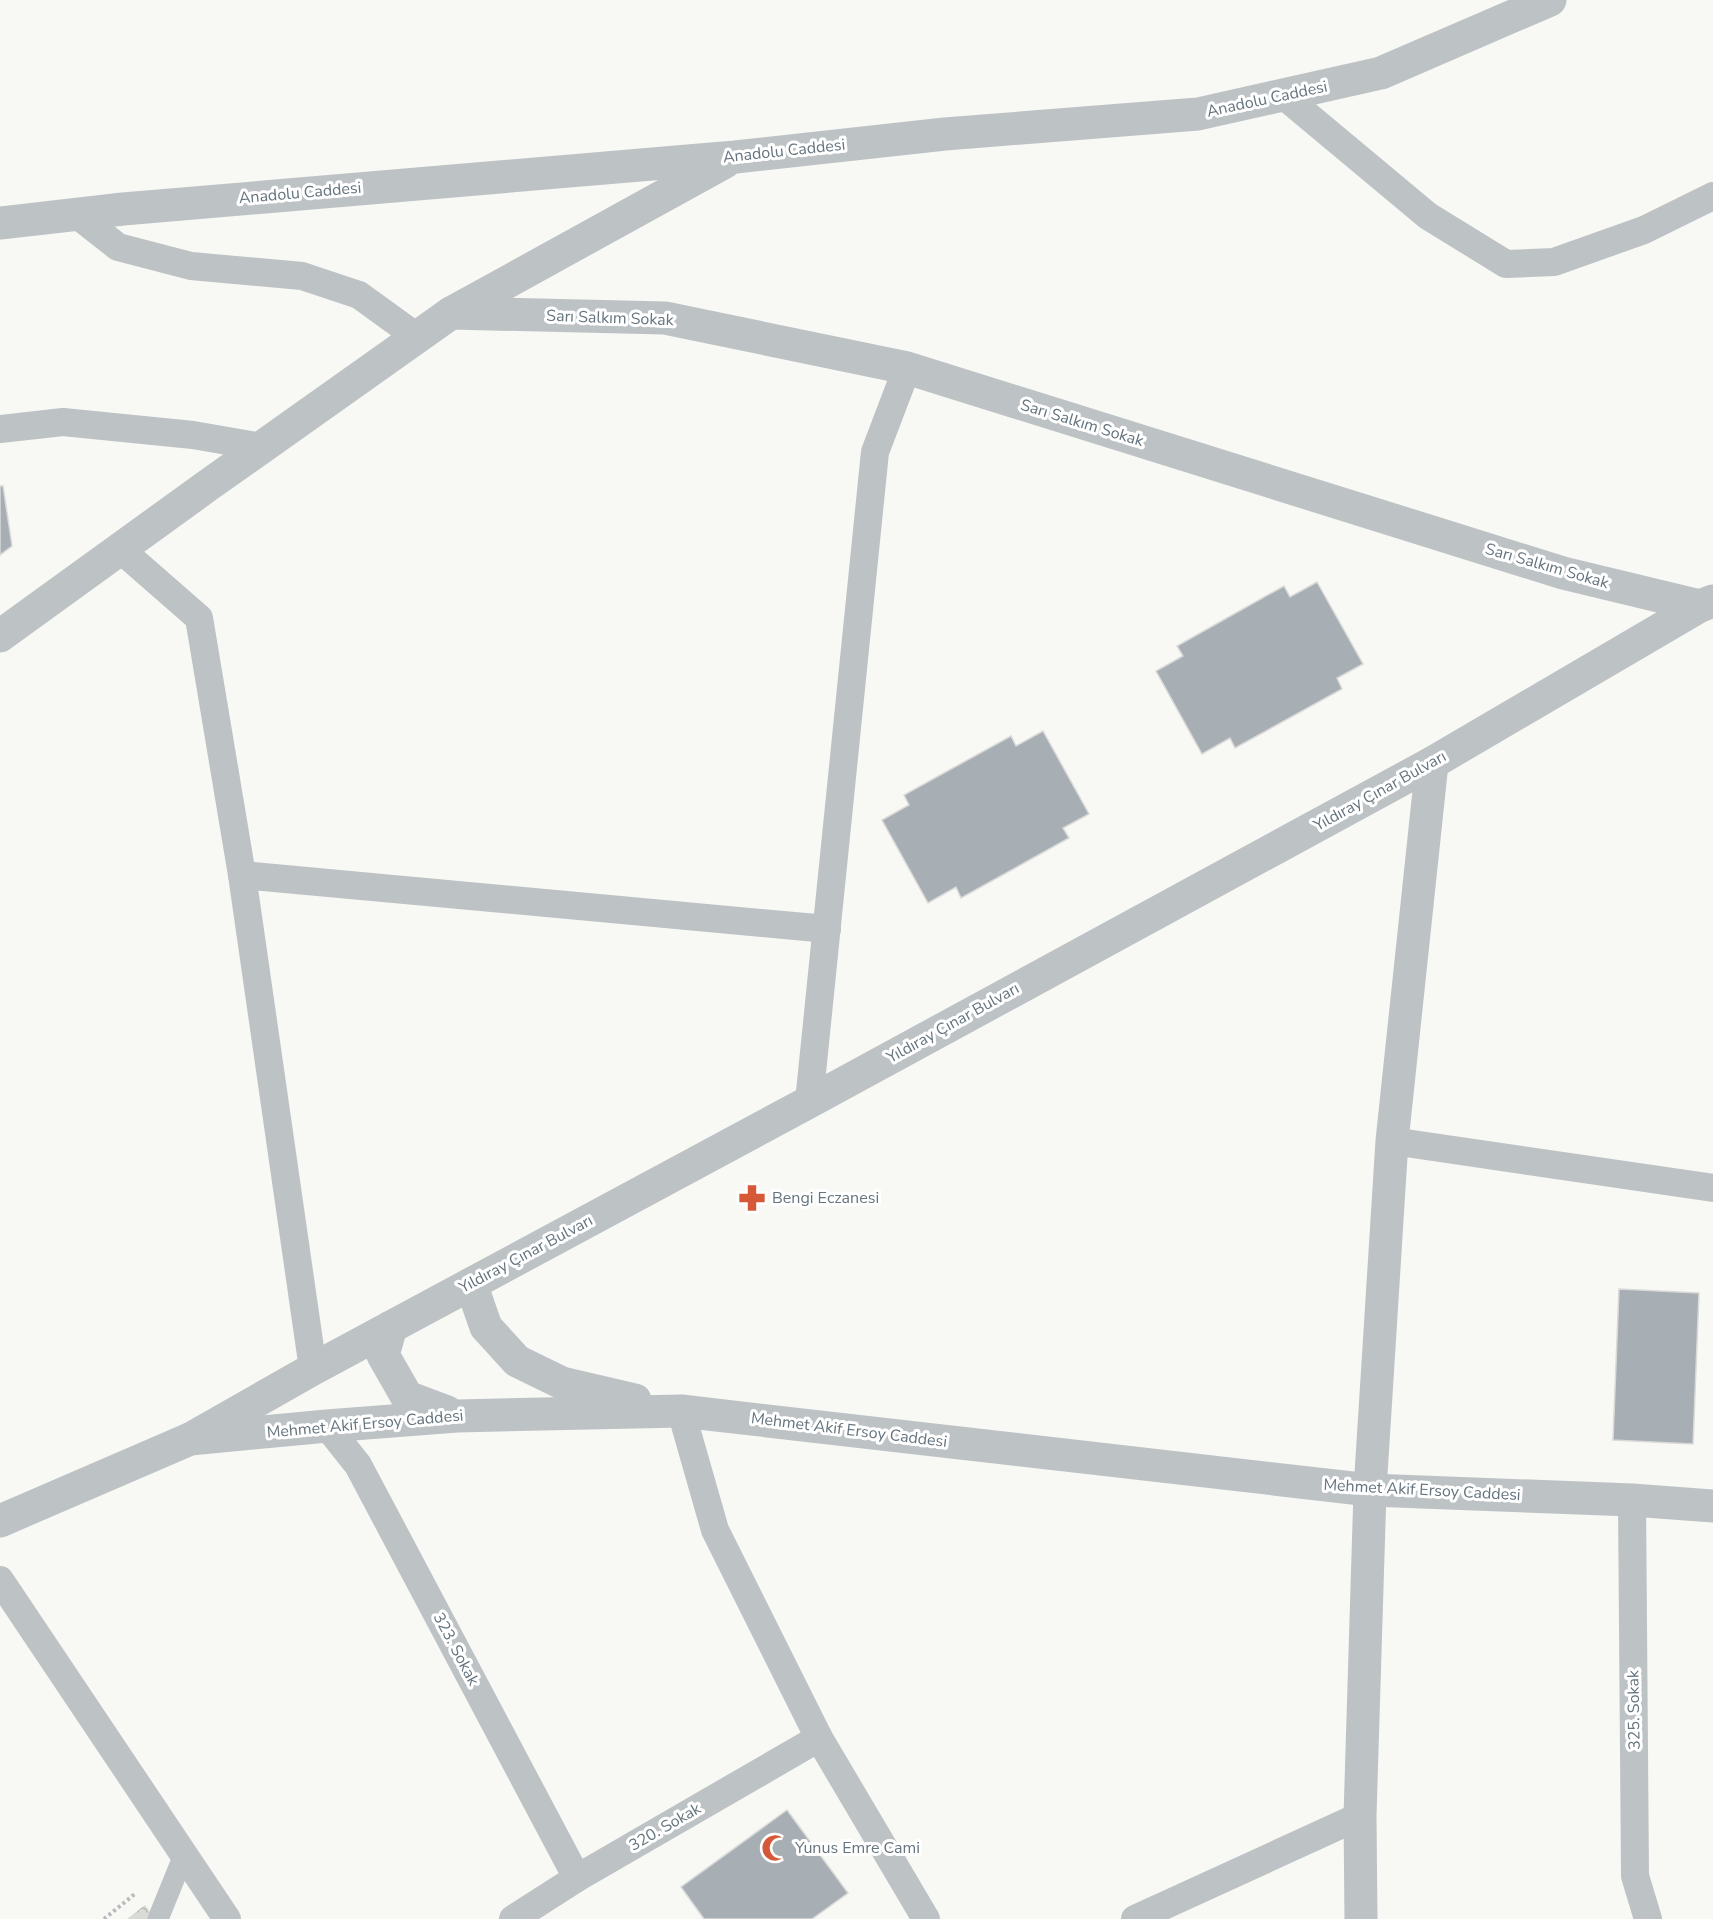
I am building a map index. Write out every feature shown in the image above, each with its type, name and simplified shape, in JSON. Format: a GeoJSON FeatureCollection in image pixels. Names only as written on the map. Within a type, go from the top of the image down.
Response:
{"type":"FeatureCollection","features":[{"type":"Feature","properties":{"kind":"street","name":"Anadolu Caddesi"},"geometry":{"type":"LineString","coordinates":[[0,223],[76,214],[735,157],[945,134],[1198,114],[1381,73],[1550,0]]}},
{"type":"Feature","properties":{"kind":"street"},"geometry":{"type":"LineString","coordinates":[[1283,95],[1428,216],[1506,264],[1554,262],[1644,230],[1713,196]]}},
{"type":"Feature","properties":{"kind":"street"},"geometry":{"type":"LineString","coordinates":[[0,636],[451,313],[735,157]]}},
{"type":"Feature","properties":{"kind":"street"},"geometry":{"type":"LineString","coordinates":[[76,214],[118,247],[191,266],[302,276],[359,295],[417,337]]}},
{"type":"Feature","properties":{"kind":"street","name":"Sarı Salkım Sokak"},"geometry":{"type":"LineString","coordinates":[[451,313],[665,318],[907,368],[1563,573],[1706,604]]}},
{"type":"Feature","properties":{"kind":"street"},"geometry":{"type":"LineString","coordinates":[[809,1102],[875,452],[907,368]]}},
{"type":"Feature","properties":{"kind":"street"},"geometry":{"type":"LineString","coordinates":[[0,429],[63,422],[193,435],[262,447]]}},
{"type":"Feature","properties":{"kind":"street"},"geometry":{"type":"LineString","coordinates":[[120,549],[200,618],[242,875],[313,1369]]}},
{"type":"Feature","properties":{"kind":"street","name":"Yıldıray Çınar Bulvarı"},"geometry":{"type":"LineString","coordinates":[[190,1439],[313,1369],[1432,763],[1706,604]]}},
{"type":"Feature","properties":{"kind":"street"},"geometry":{"type":"LineString","coordinates":[[1361,1919],[1360,1816],[1370,1490],[1392,1142],[1432,763]]}},
{"type":"Feature","properties":{"kind":"street"},"geometry":{"type":"LineString","coordinates":[[242,875],[827,929]]}},
{"type":"Feature","properties":{"kind":"street"},"geometry":{"type":"LineString","coordinates":[[1392,1142],[1713,1188]]}},
{"type":"Feature","properties":{"kind":"street"},"geometry":{"type":"LineString","coordinates":[[471,1284],[486,1327],[517,1361],[562,1383],[681,1411],[715,1530],[819,1738],[926,1919]]}},
{"type":"Feature","properties":{"kind":"street"},"geometry":{"type":"LineString","coordinates":[[391,1327],[383,1355],[407,1397],[457,1416]]}},
{"type":"Feature","properties":{"kind":"street","name":"Mehmet Akif Ersoy Caddesi"},"geometry":{"type":"LineString","coordinates":[[0,1521],[190,1439],[457,1416],[681,1411],[1370,1490],[1632,1500],[1713,1506]]}},
{"type":"Feature","properties":{"kind":"street","name":"323. Sokak"},"geometry":{"type":"LineString","coordinates":[[327,1426],[358,1465],[577,1878]]}},
{"type":"Feature","properties":{"kind":"street","name":"325. Sokak"},"geometry":{"type":"LineString","coordinates":[[1632,1500],[1635,1876],[1648,1919]]}},
{"type":"Feature","properties":{"kind":"street"},"geometry":{"type":"LineString","coordinates":[[0,1580],[227,1919]]}},
{"type":"Feature","properties":{"kind":"street","name":"320. Sokak"},"geometry":{"type":"LineString","coordinates":[[513,1919],[577,1878],[819,1738]]}},
{"type":"Feature","properties":{"kind":"street"},"geometry":{"type":"LineString","coordinates":[[1135,1919],[1360,1816]]}},
{"type":"Feature","properties":{"kind":"street"},"geometry":{"type":"LineString","coordinates":[[158,1919],[184,1855]]}},
{"type":"Feature","properties":{"kind":"green space"},"geometry":{"type":"Polygon","coordinates":[[[145,1905],[155,1919],[127,1919],[145,1905]]]}},
{"type":"Feature","properties":{"kind":"building"},"geometry":{"type":"Polygon","coordinates":[[[0,486],[3,486],[12,546],[0,555],[0,486]]]}},
{"type":"Feature","properties":{"kind":"building"},"geometry":{"type":"Polygon","coordinates":[[[1317,582],[1363,664],[1337,678],[1342,689],[1235,748],[1230,738],[1202,754],[1156,671],[1183,656],[1177,646],[1284,586],[1290,597],[1317,582]]]}},
{"type":"Feature","properties":{"kind":"building"},"geometry":{"type":"Polygon","coordinates":[[[1043,731],[1089,814],[1063,828],[1069,838],[961,898],[956,887],[928,903],[882,820],[909,805],[904,795],[1011,736],[1016,746],[1043,731]]]}},
{"type":"Feature","properties":{"kind":"building"},"geometry":{"type":"Polygon","coordinates":[[[1619,1289],[1699,1293],[1693,1444],[1613,1440],[1619,1289]]]}},
{"type":"Feature","properties":{"kind":"building","name":"Yunus Emre Cami"},"geometry":{"type":"Polygon","coordinates":[[[787,1810],[848,1893],[812,1919],[704,1919],[681,1887],[787,1810]]]}},
{"type":"Feature","properties":{"kind":"place","name":"Bengi Eczanesi"},"geometry":{"type":"Point","coordinates":[752,1198]}},
{"type":"Feature","properties":{"kind":"place","name":"Yunus Emre Cami"},"geometry":{"type":"Point","coordinates":[775,1848]}}]}
